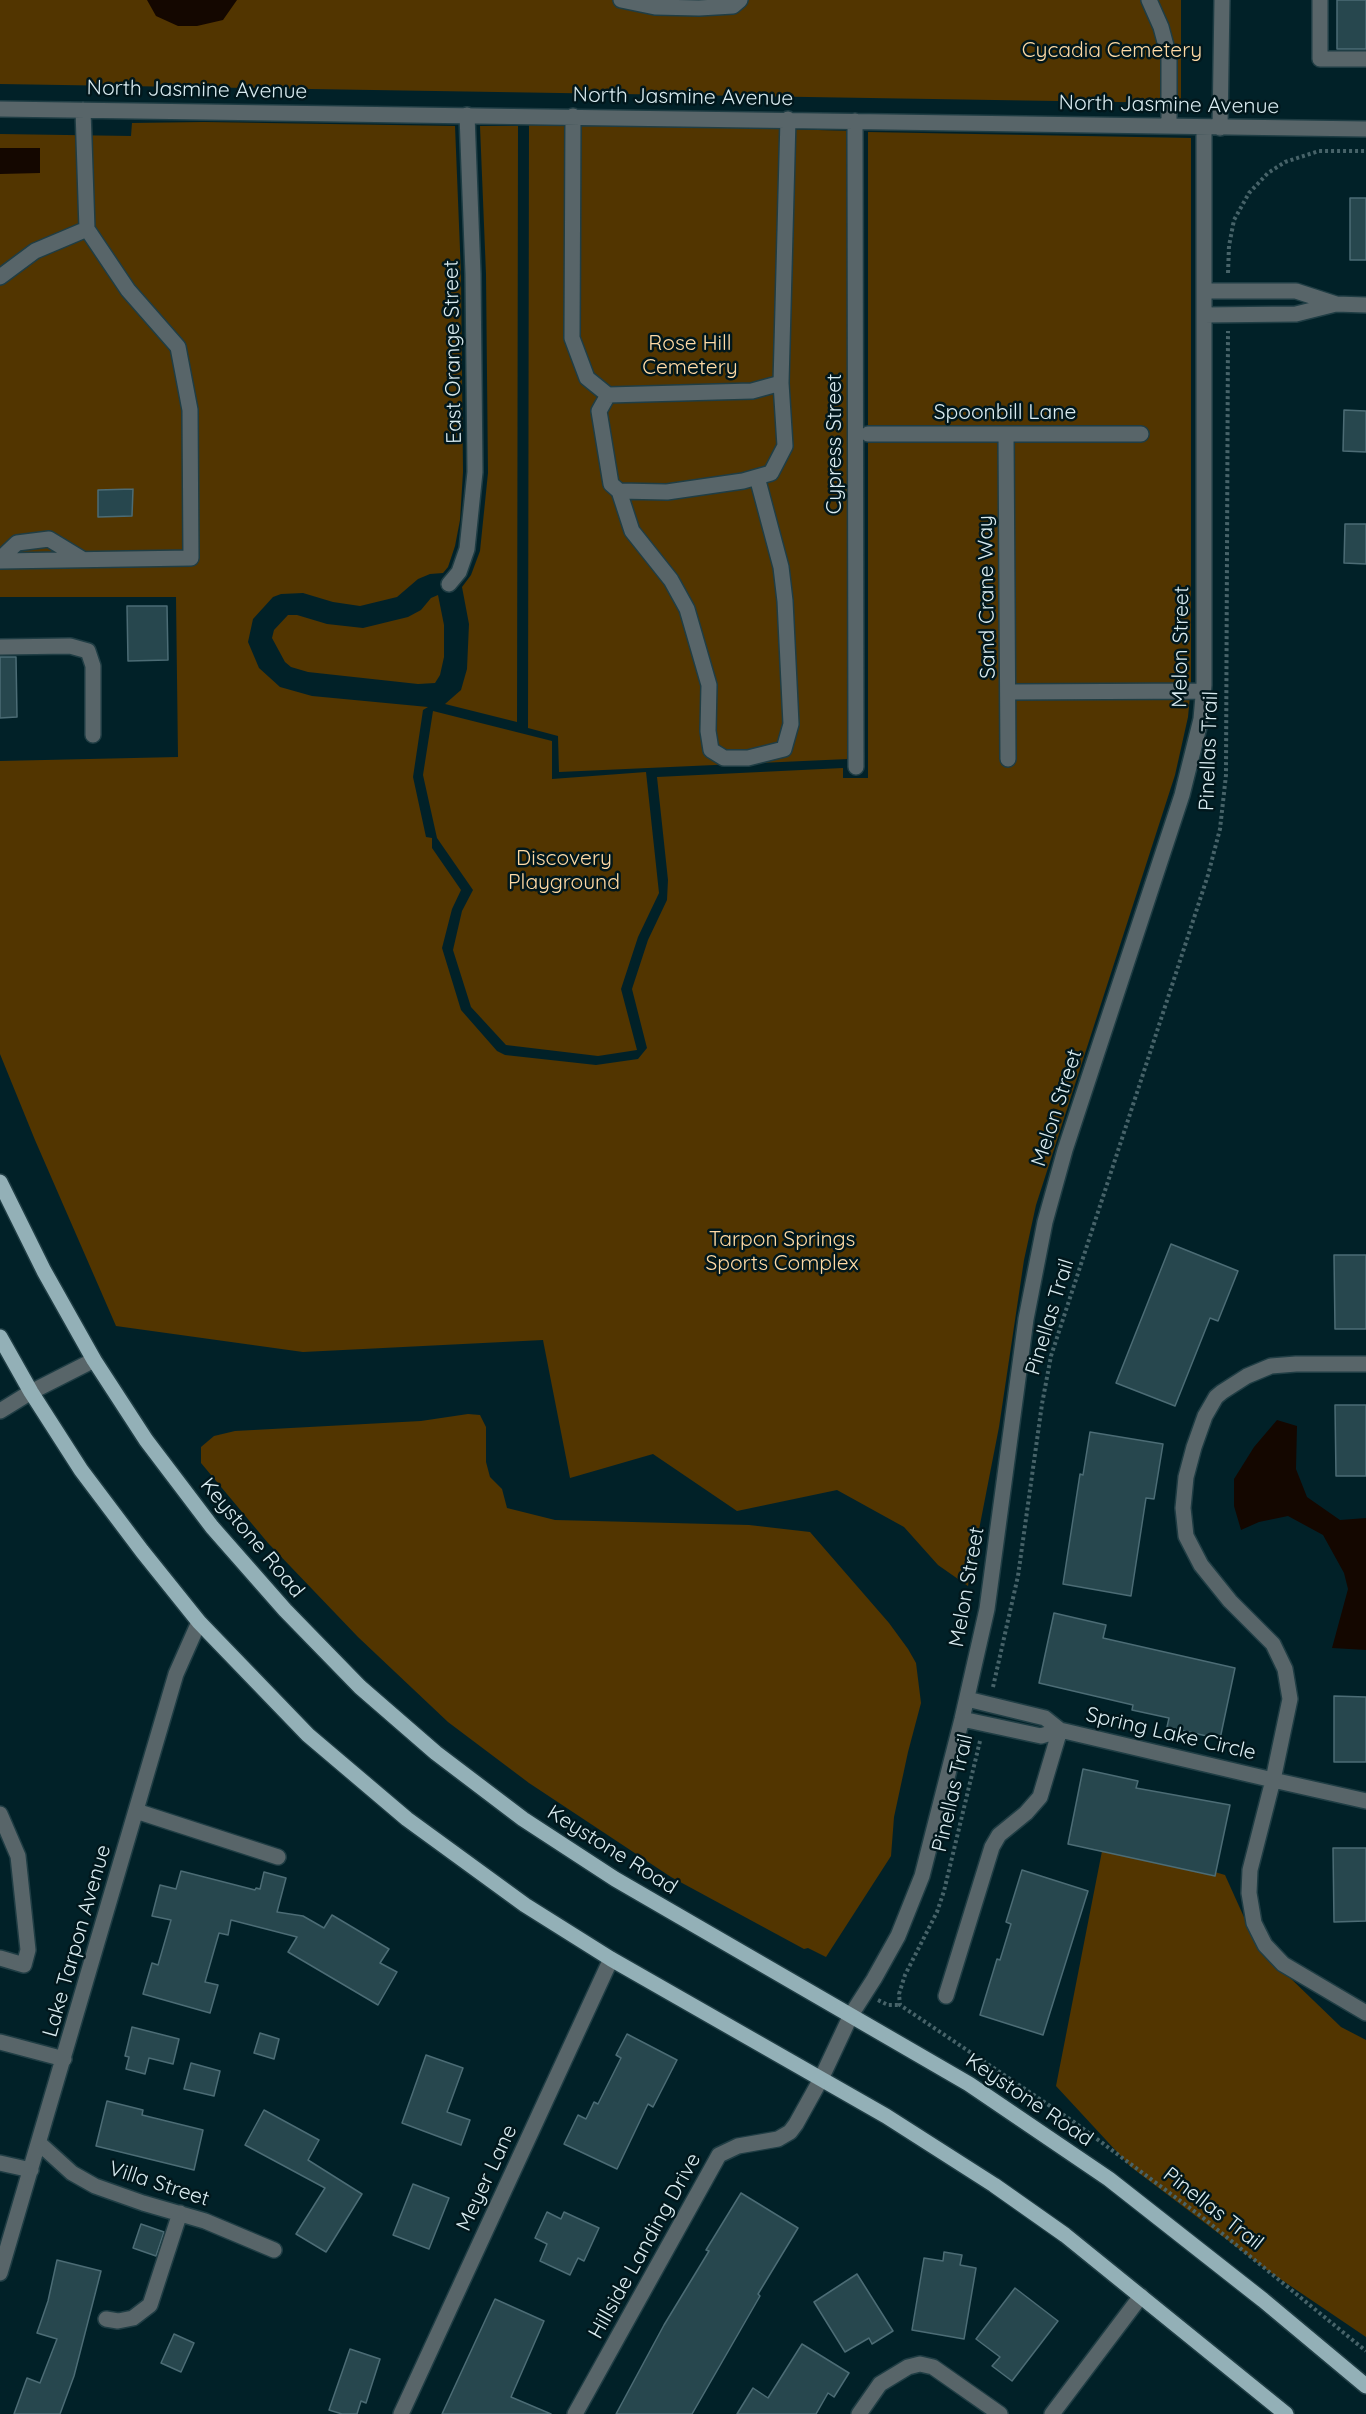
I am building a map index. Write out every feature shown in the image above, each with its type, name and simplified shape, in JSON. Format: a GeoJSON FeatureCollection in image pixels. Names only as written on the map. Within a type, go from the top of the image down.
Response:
{"type":"FeatureCollection","features":[{"type":"Feature","properties":{"kind":"main road","name":"Keystone Road"},"geometry":{"type":"LineString","coordinates":[[0,1182],[44,1271],[94,1360],[146,1440],[212,1527],[293,1619],[360,1687],[427,1745],[523,1819],[615,1879],[969,2084],[1109,2179],[1236,2278],[1366,2386]]}},
{"type":"Feature","properties":{"kind":"main road"},"geometry":{"type":"LineString","coordinates":[[0,1337],[81,1470],[199,1622],[309,1735],[407,1820],[525,1905],[611,1959],[886,2116],[994,2185],[1065,2235],[1286,2414]]}},
{"type":"Feature","properties":{"kind":"street"},"geometry":{"type":"LineString","coordinates":[[621,0],[655,7],[708,8],[733,6],[740,0]]}},
{"type":"Feature","properties":{"kind":"street"},"geometry":{"type":"LineString","coordinates":[[1149,0],[1161,27],[1168,57],[1168,126]]}},
{"type":"Feature","properties":{"kind":"street"},"geometry":{"type":"LineString","coordinates":[[1220,128],[1222,0]]}},
{"type":"Feature","properties":{"kind":"street"},"geometry":{"type":"LineString","coordinates":[[1320,0],[1320,59],[1366,59]]}},
{"type":"Feature","properties":{"kind":"street","name":"North Jasmine Avenue"},"geometry":{"type":"LineString","coordinates":[[0,109],[1366,129]]}},
{"type":"Feature","properties":{"kind":"street"},"geometry":{"type":"LineString","coordinates":[[0,560],[191,558],[190,410],[178,347],[128,290],[87,229],[83,110]]}},
{"type":"Feature","properties":{"kind":"street","name":"East Orange Street"},"geometry":{"type":"LineString","coordinates":[[449,584],[459,572],[467,549],[475,472],[474,284],[467,115]]}},
{"type":"Feature","properties":{"kind":"street"},"geometry":{"type":"LineString","coordinates":[[573,116],[572,338],[586,378],[608,395],[752,391],[781,383]]}},
{"type":"Feature","properties":{"kind":"street"},"geometry":{"type":"LineString","coordinates":[[620,491],[667,492],[771,474],[785,446],[781,383],[788,119]]}},
{"type":"Feature","properties":{"kind":"street","name":"Cypress Street"},"geometry":{"type":"LineString","coordinates":[[855,121],[856,767]]}},
{"type":"Feature","properties":{"kind":"street","name":"Melon Street"},"geometry":{"type":"LineString","coordinates":[[821,2079],[851,2015],[885,1960],[915,1897],[967,1699],[989,1599],[1026,1318],[1046,1215],[1187,778],[1201,719],[1203,691],[1204,128]]}},
{"type":"Feature","properties":{"kind":"street"},"geometry":{"type":"LineString","coordinates":[[0,277],[35,251],[87,229]]}},
{"type":"Feature","properties":{"kind":"street"},"geometry":{"type":"LineString","coordinates":[[1204,291],[1296,291],[1336,304]]}},
{"type":"Feature","properties":{"kind":"street"},"geometry":{"type":"LineString","coordinates":[[1204,315],[1296,314],[1336,304],[1366,305]]}},
{"type":"Feature","properties":{"kind":"street"},"geometry":{"type":"LineString","coordinates":[[608,395],[599,411],[611,484],[620,491],[632,531],[671,580],[687,609],[709,685],[708,731],[711,750],[724,758],[748,758],[784,749],[790,724],[786,613],[781,567],[757,477]]}},
{"type":"Feature","properties":{"kind":"street","name":"Spoonbill Lane"},"geometry":{"type":"LineString","coordinates":[[868,434],[1141,434]]}},
{"type":"Feature","properties":{"kind":"street","name":"Sand Crane Way"},"geometry":{"type":"LineString","coordinates":[[1006,434],[1008,759]]}},
{"type":"Feature","properties":{"kind":"street"},"geometry":{"type":"LineString","coordinates":[[0,647],[70,646],[88,651],[93,666],[93,735]]}},
{"type":"Feature","properties":{"kind":"street"},"geometry":{"type":"LineString","coordinates":[[1009,692],[1203,691]]}},
{"type":"Feature","properties":{"kind":"street"},"geometry":{"type":"LineString","coordinates":[[0,1411],[94,1360]]}},
{"type":"Feature","properties":{"kind":"street","name":"Spring Lake Circle"},"geometry":{"type":"LineString","coordinates":[[1273,1780],[1290,1704],[1288,1680],[1273,1644],[1210,1578],[1190,1544],[1184,1526],[1183,1508],[1190,1459],[1202,1423],[1216,1397],[1240,1379],[1271,1366],[1366,1364]]}},
{"type":"Feature","properties":{"kind":"street","name":"Lake Tarpon Avenue"},"geometry":{"type":"LineString","coordinates":[[0,2273],[40,2144],[176,1674],[199,1622]]}},
{"type":"Feature","properties":{"kind":"street","name":"Spring Lake Circle"},"geometry":{"type":"LineString","coordinates":[[967,1699],[1045,1718],[1060,1730],[1366,1801]]}},
{"type":"Feature","properties":{"kind":"street","name":"Spring Lake Circle"},"geometry":{"type":"LineString","coordinates":[[962,1719],[1041,1736],[1060,1730]]}},
{"type":"Feature","properties":{"kind":"street"},"geometry":{"type":"LineString","coordinates":[[946,1995],[992,1847],[999,1835],[1026,1813],[1040,1797],[1060,1730]]}},
{"type":"Feature","properties":{"kind":"street"},"geometry":{"type":"LineString","coordinates":[[1273,1780],[1250,1870],[1249,1893],[1254,1923],[1265,1945],[1283,1964],[1366,2013]]}},
{"type":"Feature","properties":{"kind":"street"},"geometry":{"type":"LineString","coordinates":[[136,1811],[278,1857]]}},
{"type":"Feature","properties":{"kind":"street"},"geometry":{"type":"LineString","coordinates":[[0,1814],[18,1856],[28,1950],[24,1965],[0,1958]]}},
{"type":"Feature","properties":{"kind":"street","name":"Meyer Lane"},"geometry":{"type":"LineString","coordinates":[[401,2414],[611,1959]]}},
{"type":"Feature","properties":{"kind":"street"},"geometry":{"type":"LineString","coordinates":[[0,2042],[64,2059]]}},
{"type":"Feature","properties":{"kind":"street","name":"Hillside Landing Drive"},"geometry":{"type":"LineString","coordinates":[[575,2414],[719,2155],[731,2147],[778,2139],[790,2132],[821,2079]]}},
{"type":"Feature","properties":{"kind":"street","name":"Villa Street"},"geometry":{"type":"LineString","coordinates":[[40,2144],[72,2172],[95,2186],[205,2221],[274,2250]]}},
{"type":"Feature","properties":{"kind":"street"},"geometry":{"type":"LineString","coordinates":[[0,2163],[32,2170]]}},
{"type":"Feature","properties":{"kind":"street"},"geometry":{"type":"LineString","coordinates":[[106,2319],[118,2321],[134,2318],[150,2306],[180,2213]]}},
{"type":"Feature","properties":{"kind":"street"},"geometry":{"type":"LineString","coordinates":[[1052,2414],[1141,2296]]}},
{"type":"Feature","properties":{"kind":"street"},"geometry":{"type":"LineString","coordinates":[[860,2414],[875,2389],[884,2381],[908,2367],[920,2364],[933,2367],[1000,2414]]}},
{"type":"Feature","properties":{"kind":"path"},"geometry":{"type":"LineString","coordinates":[[1228,291],[1231,230],[1243,201],[1254,186],[1276,167],[1304,155],[1327,151],[1366,151]]}},
{"type":"Feature","properties":{"kind":"path","name":"Pinellas Trail"},"geometry":{"type":"LineString","coordinates":[[989,1705],[1017,1583],[1051,1356],[1208,875],[1220,829],[1227,776],[1228,315]]}},
{"type":"Feature","properties":{"kind":"path","name":"Pinellas Trail"},"geometry":{"type":"LineString","coordinates":[[985,1724],[944,1892],[937,1912],[905,1975],[899,1994],[900,2005],[1074,2122],[1202,2217],[1366,2351]]}},
{"type":"Feature","properties":{"kind":"green space","name":"Cycadia Cemetery"},"geometry":{"type":"Polygon","coordinates":[[[0,0],[1181,0],[1181,103],[0,84],[0,0]]]}},
{"type":"Feature","properties":{"kind":"green space","name":"Rose Hill Cemetery"},"geometry":{"type":"Polygon","coordinates":[[[529,122],[854,131],[848,759],[559,772],[558,736],[528,728],[529,122]]]}},
{"type":"Feature","properties":{"kind":"green space","name":"Tarpon Springs Sports Complex"},"geometry":{"type":"Polygon","coordinates":[[[132,123],[455,126],[461,275],[463,472],[460,520],[448,567],[443,573],[430,574],[418,579],[397,597],[360,606],[333,602],[303,593],[281,594],[273,597],[253,619],[248,642],[259,668],[280,687],[312,696],[428,707],[423,710],[413,777],[426,837],[432,838],[432,848],[461,890],[452,909],[442,948],[461,1010],[497,1051],[505,1055],[596,1065],[638,1059],[647,1048],[632,989],[648,940],[667,900],[668,880],[657,777],[843,768],[843,778],[868,778],[868,132],[1191,138],[1191,685],[1188,717],[1175,775],[1036,1205],[1024,1260],[999,1427],[968,1586],[938,1565],[904,1527],[837,1490],[737,1511],[653,1454],[570,1478],[543,1340],[303,1352],[116,1326],[0,1054],[0,761],[178,757],[176,597],[0,597],[0,134],[131,136],[132,123]]]}},
{"type":"Feature","properties":{"kind":"green space"},"geometry":{"type":"Polygon","coordinates":[[[480,126],[518,126],[517,722],[445,704],[461,690],[467,669],[469,624],[462,587],[471,575],[480,551],[488,473],[486,274],[480,126]]]}},
{"type":"Feature","properties":{"kind":"green space"},"geometry":{"type":"Polygon","coordinates":[[[438,595],[444,625],[444,657],[440,675],[435,683],[418,684],[308,672],[291,667],[285,662],[272,638],[274,630],[288,615],[297,615],[327,624],[363,628],[408,617],[421,610],[431,598],[438,595]]]}},
{"type":"Feature","properties":{"kind":"green space","name":"Discovery Playground"},"geometry":{"type":"Polygon","coordinates":[[[433,711],[552,741],[552,779],[646,772],[659,893],[638,937],[621,989],[637,1050],[598,1056],[506,1045],[471,1007],[453,950],[462,911],[473,890],[437,838],[423,775],[433,711]]]}},
{"type":"Feature","properties":{"kind":"green space"},"geometry":{"type":"Polygon","coordinates":[[[468,1414],[480,1415],[486,1427],[486,1462],[490,1477],[502,1489],[507,1508],[555,1520],[749,1525],[810,1532],[889,1623],[908,1649],[916,1663],[921,1703],[894,1817],[891,1856],[826,1957],[808,1948],[804,1949],[671,1877],[529,1783],[448,1722],[358,1637],[268,1543],[201,1463],[201,1447],[214,1436],[235,1431],[421,1421],[468,1414]]]}},
{"type":"Feature","properties":{"kind":"green space"},"geometry":{"type":"Polygon","coordinates":[[[1103,1846],[1151,1853],[1225,1875],[1257,1946],[1341,2027],[1366,2040],[1366,2337],[1267,2270],[1131,2167],[1056,2086],[1103,1846]]]}},
{"type":"Feature","properties":{"kind":"shaded area"},"geometry":{"type":"Polygon","coordinates":[[[147,0],[237,0],[223,20],[197,26],[178,26],[156,16],[147,0]]]}},
{"type":"Feature","properties":{"kind":"shaded area"},"geometry":{"type":"Polygon","coordinates":[[[0,148],[40,148],[40,173],[0,174],[0,148]]]}},
{"type":"Feature","properties":{"kind":"shaded area"},"geometry":{"type":"Polygon","coordinates":[[[1277,1420],[1297,1426],[1296,1469],[1307,1497],[1340,1520],[1366,1518],[1366,1650],[1332,1648],[1348,1589],[1344,1573],[1323,1535],[1288,1516],[1259,1522],[1241,1530],[1234,1506],[1234,1479],[1254,1447],[1277,1420]]]}},
{"type":"Feature","properties":{"kind":"building"},"geometry":{"type":"Polygon","coordinates":[[[1337,0],[1366,0],[1366,49],[1337,49],[1337,0]]]}},
{"type":"Feature","properties":{"kind":"building"},"geometry":{"type":"Polygon","coordinates":[[[1350,198],[1366,198],[1366,260],[1350,260],[1350,198]]]}},
{"type":"Feature","properties":{"kind":"building"},"geometry":{"type":"Polygon","coordinates":[[[1344,410],[1366,411],[1366,452],[1343,451],[1344,410]]]}},
{"type":"Feature","properties":{"kind":"building"},"geometry":{"type":"Polygon","coordinates":[[[133,489],[132,516],[98,517],[98,490],[133,489]]]}},
{"type":"Feature","properties":{"kind":"building"},"geometry":{"type":"Polygon","coordinates":[[[1345,524],[1366,524],[1366,564],[1344,563],[1345,524]]]}},
{"type":"Feature","properties":{"kind":"building"},"geometry":{"type":"Polygon","coordinates":[[[127,606],[167,606],[168,660],[128,661],[127,606]]]}},
{"type":"Feature","properties":{"kind":"building"},"geometry":{"type":"Polygon","coordinates":[[[0,657],[16,657],[17,717],[0,718],[0,657]]]}},
{"type":"Feature","properties":{"kind":"building"},"geometry":{"type":"Polygon","coordinates":[[[1171,1244],[1238,1271],[1218,1321],[1210,1318],[1175,1406],[1116,1383],[1171,1244]]]}},
{"type":"Feature","properties":{"kind":"building"},"geometry":{"type":"Polygon","coordinates":[[[1334,1255],[1366,1255],[1366,1329],[1335,1329],[1334,1255]]]}},
{"type":"Feature","properties":{"kind":"building"},"geometry":{"type":"Polygon","coordinates":[[[1335,1405],[1366,1405],[1366,1476],[1336,1476],[1335,1405]]]}},
{"type":"Feature","properties":{"kind":"building"},"geometry":{"type":"Polygon","coordinates":[[[1090,1432],[1163,1444],[1154,1499],[1146,1498],[1131,1596],[1063,1584],[1080,1474],[1083,1475],[1090,1432]]]}},
{"type":"Feature","properties":{"kind":"building"},"geometry":{"type":"Polygon","coordinates":[[[1054,1613],[1106,1625],[1103,1638],[1235,1668],[1220,1739],[1167,1727],[1169,1718],[1132,1710],[1133,1705],[1039,1683],[1054,1613]]]}},
{"type":"Feature","properties":{"kind":"building"},"geometry":{"type":"Polygon","coordinates":[[[1334,1696],[1366,1697],[1366,1762],[1334,1762],[1334,1696]]]}},
{"type":"Feature","properties":{"kind":"building"},"geometry":{"type":"Polygon","coordinates":[[[1083,1769],[1138,1781],[1136,1788],[1230,1805],[1215,1876],[1068,1844],[1083,1769]]]}},
{"type":"Feature","properties":{"kind":"building"},"geometry":{"type":"Polygon","coordinates":[[[1333,1848],[1366,1848],[1366,1921],[1334,1922],[1333,1848]]]}},
{"type":"Feature","properties":{"kind":"building"},"geometry":{"type":"Polygon","coordinates":[[[1022,1870],[1088,1891],[1043,2035],[980,2015],[997,1959],[1000,1960],[1011,1924],[1006,1922],[1022,1870]]]}},
{"type":"Feature","properties":{"kind":"building"},"geometry":{"type":"Polygon","coordinates":[[[181,1871],[255,1890],[260,1889],[264,1872],[286,1878],[277,1912],[303,1916],[324,1928],[332,1915],[389,1949],[380,1963],[397,1972],[378,2005],[288,1952],[297,1937],[231,1920],[228,1935],[219,1933],[205,1982],[218,1985],[210,2013],[143,1994],[152,1963],[158,1965],[171,1920],[152,1916],[160,1885],[176,1889],[181,1871]]]}},
{"type":"Feature","properties":{"kind":"building"},"geometry":{"type":"Polygon","coordinates":[[[132,2027],[179,2039],[173,2064],[149,2058],[145,2074],[126,2069],[129,2057],[125,2056],[132,2027]]]}},
{"type":"Feature","properties":{"kind":"building"},"geometry":{"type":"Polygon","coordinates":[[[260,2033],[279,2039],[274,2059],[254,2053],[260,2033]]]}},
{"type":"Feature","properties":{"kind":"building"},"geometry":{"type":"Polygon","coordinates":[[[627,2034],[677,2060],[653,2107],[648,2104],[617,2169],[564,2144],[578,2115],[586,2119],[594,2102],[598,2104],[621,2058],[616,2055],[627,2034]]]}},
{"type":"Feature","properties":{"kind":"building"},"geometry":{"type":"Polygon","coordinates":[[[426,2055],[463,2068],[447,2112],[470,2120],[461,2145],[402,2123],[426,2055]]]}},
{"type":"Feature","properties":{"kind":"building"},"geometry":{"type":"Polygon","coordinates":[[[191,2063],[220,2071],[214,2096],[184,2089],[191,2063]]]}},
{"type":"Feature","properties":{"kind":"building"},"geometry":{"type":"Polygon","coordinates":[[[107,2101],[143,2110],[142,2115],[203,2130],[194,2170],[96,2146],[107,2101]]]}},
{"type":"Feature","properties":{"kind":"building"},"geometry":{"type":"Polygon","coordinates":[[[264,2110],[319,2140],[308,2160],[362,2194],[326,2252],[296,2234],[325,2188],[245,2145],[264,2110]]]}},
{"type":"Feature","properties":{"kind":"building"},"geometry":{"type":"Polygon","coordinates":[[[413,2184],[449,2198],[429,2249],[393,2235],[413,2184]]]}},
{"type":"Feature","properties":{"kind":"building"},"geometry":{"type":"Polygon","coordinates":[[[741,2193],[798,2228],[758,2294],[760,2296],[692,2414],[616,2414],[664,2325],[709,2251],[706,2250],[741,2193]]]}},
{"type":"Feature","properties":{"kind":"building"},"geometry":{"type":"Polygon","coordinates":[[[547,2212],[561,2219],[564,2212],[599,2228],[584,2261],[578,2258],[570,2275],[540,2261],[547,2244],[535,2238],[547,2212]]]}},
{"type":"Feature","properties":{"kind":"building"},"geometry":{"type":"Polygon","coordinates":[[[141,2224],[164,2232],[156,2256],[133,2248],[141,2224]]]}},
{"type":"Feature","properties":{"kind":"building"},"geometry":{"type":"Polygon","coordinates":[[[944,2252],[962,2255],[960,2265],[976,2268],[964,2339],[912,2330],[924,2258],[943,2261],[944,2252]]]}},
{"type":"Feature","properties":{"kind":"building"},"geometry":{"type":"Polygon","coordinates":[[[57,2260],[101,2271],[74,2376],[60,2414],[14,2414],[27,2378],[40,2383],[57,2339],[37,2333],[48,2301],[57,2260]]]}},
{"type":"Feature","properties":{"kind":"building"},"geometry":{"type":"Polygon","coordinates":[[[857,2274],[893,2331],[872,2344],[869,2338],[845,2352],[814,2302],[857,2274]]]}},
{"type":"Feature","properties":{"kind":"building"},"geometry":{"type":"Polygon","coordinates":[[[1015,2288],[1058,2321],[1012,2381],[992,2366],[1000,2357],[976,2339],[1015,2288]]]}},
{"type":"Feature","properties":{"kind":"building"},"geometry":{"type":"Polygon","coordinates":[[[495,2299],[544,2321],[511,2397],[551,2414],[442,2414],[495,2299]]]}},
{"type":"Feature","properties":{"kind":"building"},"geometry":{"type":"Polygon","coordinates":[[[174,2334],[194,2343],[181,2372],[161,2363],[174,2334]]]}},
{"type":"Feature","properties":{"kind":"building"},"geometry":{"type":"Polygon","coordinates":[[[802,2344],[849,2373],[834,2397],[828,2393],[816,2414],[737,2414],[753,2388],[768,2398],[802,2344]]]}},
{"type":"Feature","properties":{"kind":"building"},"geometry":{"type":"Polygon","coordinates":[[[350,2349],[380,2359],[366,2403],[361,2401],[357,2414],[342,2414],[329,2410],[350,2349]]]}}]}
